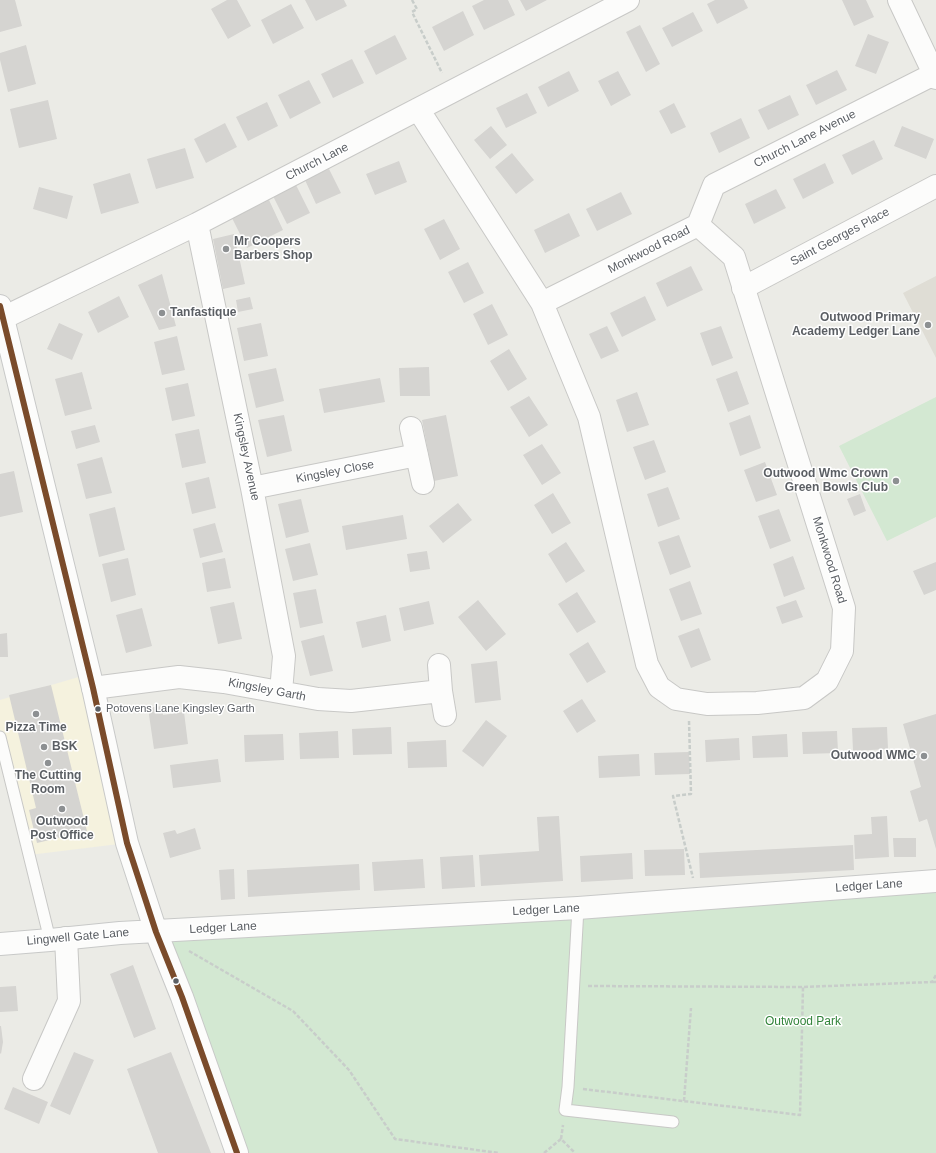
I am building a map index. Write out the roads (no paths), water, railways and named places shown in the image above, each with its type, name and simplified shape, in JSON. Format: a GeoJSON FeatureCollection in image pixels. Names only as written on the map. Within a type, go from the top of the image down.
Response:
{"type":"FeatureCollection","features":[{"type":"Feature","properties":{"kind":"street","name":"Church Lane"},"geometry":{"type":"LineString","coordinates":[[2,312],[197,224],[628,0]]}},
{"type":"Feature","properties":{"kind":"street","name":"Church Lane Avenue"},"geometry":{"type":"LineString","coordinates":[[698,225],[714,185],[935,75],[899,0]]}},
{"type":"Feature","properties":{"kind":"street","name":"Monkwood Road"},"geometry":{"type":"LineString","coordinates":[[418,109],[542,303],[589,417],[647,664],[659,687],[676,699],[708,704],[757,703],[804,698],[827,681],[842,651],[844,608],[734,257],[698,225],[542,303]]}},
{"type":"Feature","properties":{"kind":"street","name":"Saint Georges Place"},"geometry":{"type":"LineString","coordinates":[[743,288],[936,186]]}},
{"type":"Feature","properties":{"kind":"street","name":"Kingsley Avenue"},"geometry":{"type":"LineString","coordinates":[[197,224],[252,488],[284,656],[281,692]]}},
{"type":"Feature","properties":{"kind":"street"},"geometry":{"type":"LineString","coordinates":[[2,312],[93,688],[127,843],[156,932],[182,997],[237,1153]]}},
{"type":"Feature","properties":{"kind":"street"},"geometry":{"type":"LineString","coordinates":[[411,428],[423,483]]}},
{"type":"Feature","properties":{"kind":"street","name":"Kingsley Close"},"geometry":{"type":"LineString","coordinates":[[252,488],[417,455]]}},
{"type":"Feature","properties":{"kind":"street"},"geometry":{"type":"LineString","coordinates":[[439,665],[444,716]]}},
{"type":"Feature","properties":{"kind":"street","name":"Kingsley Garth"},"geometry":{"type":"LineString","coordinates":[[93,688],[179,677],[224,682],[318,699],[351,701],[441,691]]}},
{"type":"Feature","properties":{"kind":"street","name":"Ledger Lane"},"geometry":{"type":"LineString","coordinates":[[156,932],[578,908],[936,881]]}},
{"type":"Feature","properties":{"kind":"street","name":"Lingwell Gate Lane"},"geometry":{"type":"LineString","coordinates":[[0,944],[120,933],[156,932]]}},
{"type":"Feature","properties":{"kind":"street"},"geometry":{"type":"LineString","coordinates":[[34,1079],[69,1001],[58,939]]}},
{"type":"Feature","properties":{"kind":"lane"},"geometry":{"type":"LineString","coordinates":[[0,736],[58,939]]}},
{"type":"Feature","properties":{"kind":"lane"},"geometry":{"type":"LineString","coordinates":[[578,908],[566,1110],[673,1122]]}},
{"type":"Feature","properties":{"kind":"place","name":"Mr Coopers Barbers Shop"},"geometry":{"type":"Point","coordinates":[226,249]}},
{"type":"Feature","properties":{"kind":"place","name":"Tanfastique"},"geometry":{"type":"Point","coordinates":[162,313]}},
{"type":"Feature","properties":{"kind":"place","name":"Outwood Primary Academy Ledger Lane"},"geometry":{"type":"Point","coordinates":[928,325]}},
{"type":"Feature","properties":{"kind":"place","name":"Outwood Wmc Crown Green Bowls Club"},"geometry":{"type":"Point","coordinates":[896,481]}},
{"type":"Feature","properties":{"kind":"place","name":"Potovens Lane Kingsley Garth"},"geometry":{"type":"Point","coordinates":[98,709]}},
{"type":"Feature","properties":{"kind":"place","name":"Pizza Time"},"geometry":{"type":"Point","coordinates":[36,714]}},
{"type":"Feature","properties":{"kind":"place","name":"BSK"},"geometry":{"type":"Point","coordinates":[44,747]}},
{"type":"Feature","properties":{"kind":"place","name":"Outwood WMC"},"geometry":{"type":"Point","coordinates":[924,756]}},
{"type":"Feature","properties":{"kind":"place","name":"The Cutting Room"},"geometry":{"type":"Point","coordinates":[48,763]}},
{"type":"Feature","properties":{"kind":"place","name":"Outwood Post Office"},"geometry":{"type":"Point","coordinates":[62,809]}},
{"type":"Feature","properties":{"kind":"park label","name":"Outwood Park"},"geometry":{"type":"Point","coordinates":[803,1022]}}]}
